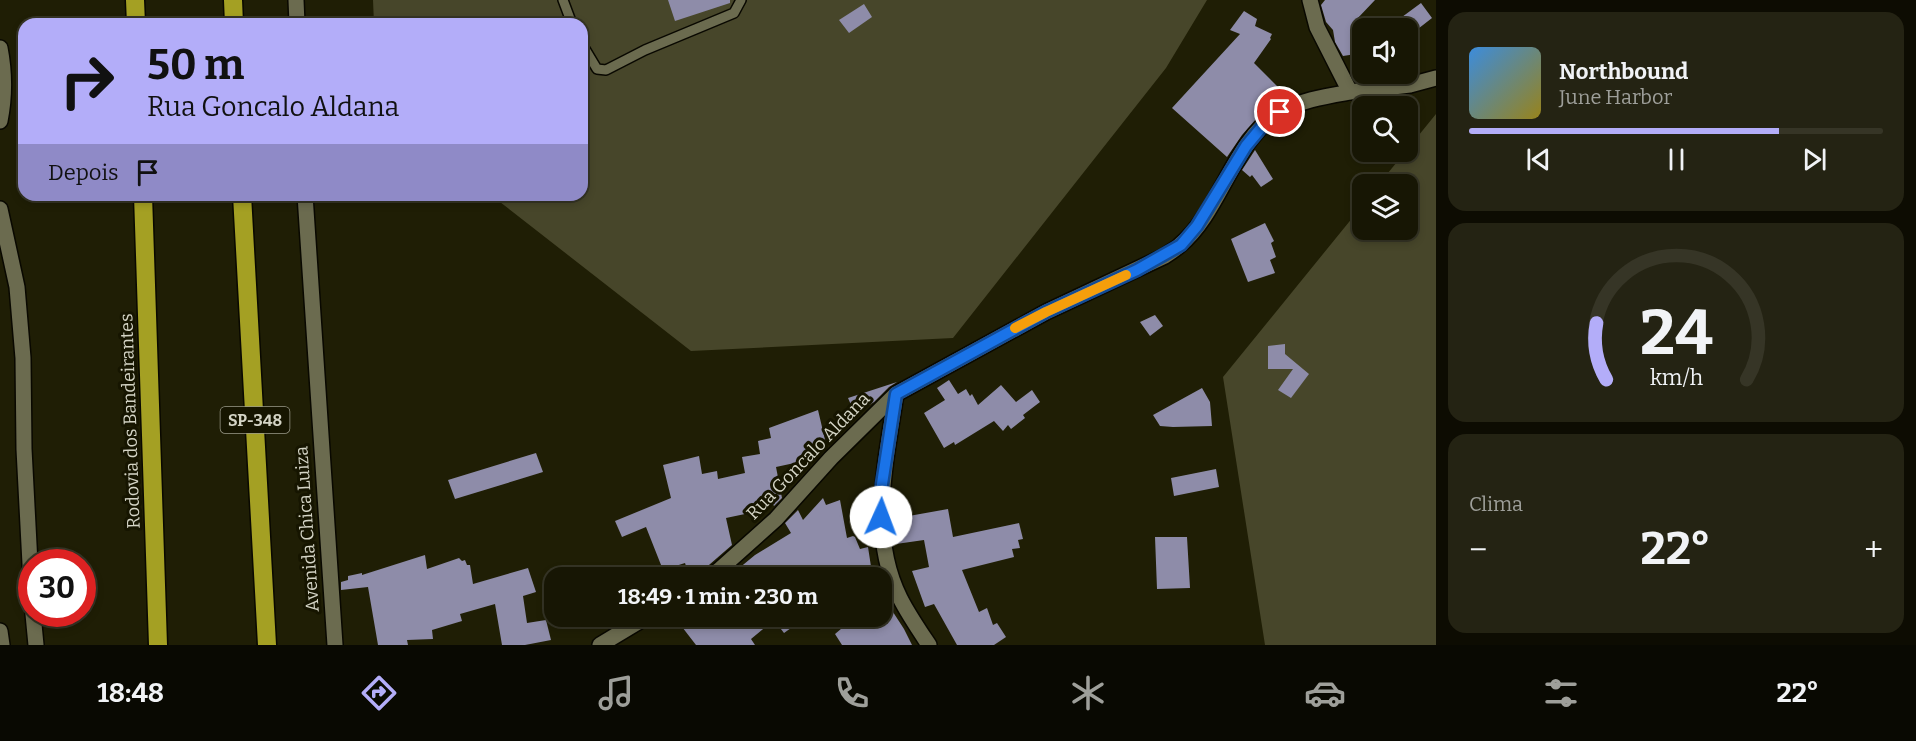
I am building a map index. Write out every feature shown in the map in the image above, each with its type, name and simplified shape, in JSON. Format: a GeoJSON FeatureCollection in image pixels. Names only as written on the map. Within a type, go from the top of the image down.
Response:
{"type":"FeatureCollection","features":[{"type":"Feature","properties":{"kind":"highway"},"geometry":{"type":"LineString","coordinates":[[135,0],[136,18]]}},
{"type":"Feature","properties":{"kind":"highway"},"geometry":{"type":"LineString","coordinates":[[233,0],[234,18]]}},
{"type":"Feature","properties":{"kind":"highway","name":"Rodovia dos Bandeirantes"},"geometry":{"type":"LineString","coordinates":[[143,201],[158,645]]}},
{"type":"Feature","properties":{"kind":"highway","name":"SP-348"},"geometry":{"type":"LineString","coordinates":[[243,201],[267,645]]}},
{"type":"Feature","properties":{"kind":"street"},"geometry":{"type":"LineString","coordinates":[[296,0],[297,18]]}},
{"type":"Feature","properties":{"kind":"street"},"geometry":{"type":"LineString","coordinates":[[1310,0],[1317,27],[1350,92]]}},
{"type":"Feature","properties":{"kind":"street"},"geometry":{"type":"LineString","coordinates":[[0,48],[5,98],[0,121]]}},
{"type":"Feature","properties":{"kind":"street","name":"Rua Goncalo Aldana"},"geometry":{"type":"LineString","coordinates":[[722,567],[776,519],[831,458],[896,394],[1046,312],[1137,270],[1181,245],[1197,226],[1246,146],[1261,128],[1280,112],[1312,100],[1350,92],[1410,85],[1436,78]]}},
{"type":"Feature","properties":{"kind":"street","name":"Avenida Chica Luiza"},"geometry":{"type":"LineString","coordinates":[[305,201],[334,645]]}},
{"type":"Feature","properties":{"kind":"street"},"geometry":{"type":"LineString","coordinates":[[0,209],[16,287],[23,358],[29,549]]}},
{"type":"Feature","properties":{"kind":"street"},"geometry":{"type":"LineString","coordinates":[[896,394],[882,484],[881,533],[888,566],[899,598],[929,645]]}},
{"type":"Feature","properties":{"kind":"street"},"geometry":{"type":"LineString","coordinates":[[34,627],[36,645]]}},
{"type":"Feature","properties":{"kind":"street"},"geometry":{"type":"LineString","coordinates":[[600,645],[630,627]]}},
{"type":"Feature","properties":{"kind":"street"},"geometry":{"type":"LineString","coordinates":[[0,631],[2,645]]}},
{"type":"Feature","properties":{"kind":"lane"},"geometry":{"type":"LineString","coordinates":[[563,0],[570,18]]}},
{"type":"Feature","properties":{"kind":"lane"},"geometry":{"type":"LineString","coordinates":[[588,54],[597,69],[606,70],[645,50],[734,13],[741,0]]}},
{"type":"Feature","properties":{"kind":"shaded area"},"geometry":{"type":"Polygon","coordinates":[[[373,0],[1207,0],[1166,68],[953,338],[691,351],[499,201],[588,201],[588,18],[374,18],[373,0]]]}},
{"type":"Feature","properties":{"kind":"shaded area"},"geometry":{"type":"Polygon","coordinates":[[[1436,114],[1436,645],[1265,645],[1223,377],[1352,218],[1352,240],[1418,240],[1418,174],[1387,174],[1397,162],[1418,162],[1418,136],[1436,114]]]}},
{"type":"Feature","properties":{"kind":"building"},"geometry":{"type":"Polygon","coordinates":[[[668,0],[730,0],[730,3],[675,21],[668,0]]]}},
{"type":"Feature","properties":{"kind":"building"},"geometry":{"type":"Polygon","coordinates":[[[1325,0],[1375,0],[1358,18],[1352,18],[1352,55],[1343,56],[1335,42],[1333,30],[1326,22],[1321,5],[1325,0]]]}},
{"type":"Feature","properties":{"kind":"building"},"geometry":{"type":"Polygon","coordinates":[[[1421,3],[1432,18],[1418,29],[1418,18],[1402,17],[1421,3]]]}},
{"type":"Feature","properties":{"kind":"building"},"geometry":{"type":"Polygon","coordinates":[[[864,4],[872,17],[849,33],[839,20],[864,4]]]}},
{"type":"Feature","properties":{"kind":"building"},"geometry":{"type":"Polygon","coordinates":[[[1244,11],[1257,19],[1255,26],[1272,34],[1254,63],[1281,90],[1272,99],[1275,101],[1269,109],[1256,119],[1242,135],[1227,157],[1172,108],[1240,34],[1230,30],[1244,11]]]}},
{"type":"Feature","properties":{"kind":"building"},"geometry":{"type":"Polygon","coordinates":[[[1255,150],[1273,179],[1261,187],[1252,175],[1250,177],[1242,170],[1255,150]]]}},
{"type":"Feature","properties":{"kind":"building"},"geometry":{"type":"Polygon","coordinates":[[[1265,223],[1274,241],[1271,243],[1276,257],[1270,260],[1275,273],[1248,282],[1231,239],[1265,223]]]}},
{"type":"Feature","properties":{"kind":"building"},"geometry":{"type":"Polygon","coordinates":[[[1155,315],[1163,326],[1150,336],[1140,322],[1155,315]]]}},
{"type":"Feature","properties":{"kind":"building"},"geometry":{"type":"Polygon","coordinates":[[[1285,344],[1285,354],[1309,374],[1291,398],[1278,390],[1293,369],[1268,369],[1268,346],[1285,344]]]}},
{"type":"Feature","properties":{"kind":"building"},"geometry":{"type":"Polygon","coordinates":[[[949,380],[958,394],[966,389],[978,405],[1001,385],[1016,402],[1032,390],[1040,402],[1023,415],[1025,418],[1011,429],[1008,425],[1003,431],[994,421],[955,445],[954,442],[944,448],[924,413],[945,400],[937,388],[949,380]]]}},
{"type":"Feature","properties":{"kind":"building"},"geometry":{"type":"Polygon","coordinates":[[[897,382],[874,402],[855,414],[848,398],[897,382]]]}},
{"type":"Feature","properties":{"kind":"building"},"geometry":{"type":"Polygon","coordinates":[[[1202,388],[1210,402],[1212,426],[1160,426],[1153,415],[1202,388]]]}},
{"type":"Feature","properties":{"kind":"building"},"geometry":{"type":"Polygon","coordinates":[[[818,410],[826,444],[813,459],[776,467],[782,498],[774,506],[771,501],[764,510],[726,518],[732,545],[707,567],[686,567],[685,563],[672,567],[662,567],[646,527],[622,537],[615,521],[671,498],[663,465],[699,456],[702,474],[717,471],[718,479],[745,473],[742,457],[760,454],[758,441],[771,438],[769,428],[818,410]]]}},
{"type":"Feature","properties":{"kind":"building"},"geometry":{"type":"Polygon","coordinates":[[[536,453],[543,472],[455,499],[448,480],[536,453]]]}},
{"type":"Feature","properties":{"kind":"building"},"geometry":{"type":"Polygon","coordinates":[[[1216,469],[1219,487],[1174,496],[1171,478],[1216,469]]]}},
{"type":"Feature","properties":{"kind":"building"},"geometry":{"type":"Polygon","coordinates":[[[823,498],[826,505],[840,500],[847,538],[855,537],[860,549],[868,547],[871,567],[740,567],[755,555],[791,533],[785,523],[798,510],[803,520],[823,498]]]}},
{"type":"Feature","properties":{"kind":"building"},"geometry":{"type":"Polygon","coordinates":[[[948,509],[953,537],[1019,523],[1023,539],[1018,540],[1020,548],[1012,549],[1014,557],[962,570],[979,612],[987,608],[993,625],[997,623],[1006,637],[994,645],[957,645],[934,604],[925,607],[912,571],[929,567],[924,540],[896,544],[892,519],[948,509]]]}},
{"type":"Feature","properties":{"kind":"building"},"geometry":{"type":"Polygon","coordinates":[[[1155,537],[1187,537],[1190,588],[1157,589],[1155,537]]]}},
{"type":"Feature","properties":{"kind":"building"},"geometry":{"type":"Polygon","coordinates":[[[425,555],[427,569],[459,558],[462,561],[465,560],[467,565],[470,565],[473,584],[528,568],[536,592],[523,596],[527,623],[544,620],[544,627],[548,627],[551,640],[525,645],[502,645],[495,604],[460,614],[462,621],[432,630],[433,639],[407,640],[408,645],[378,645],[368,587],[341,590],[341,582],[348,580],[348,576],[362,573],[362,575],[425,555]]]}},
{"type":"Feature","properties":{"kind":"building"},"geometry":{"type":"Polygon","coordinates":[[[892,610],[912,645],[842,645],[835,634],[843,627],[892,627],[892,610]]]}},
{"type":"Feature","properties":{"kind":"building"},"geometry":{"type":"Polygon","coordinates":[[[682,627],[766,627],[751,639],[755,645],[696,645],[682,627]]]}},
{"type":"Feature","properties":{"kind":"building"},"geometry":{"type":"Polygon","coordinates":[[[779,627],[792,627],[784,633],[779,627]]]}},
{"type":"Feature","properties":{"kind":"slow traffic"},"geometry":{"type":"LineString","coordinates":[[1015,328],[1126,275]]}},
{"type":"Feature","properties":{"kind":"route"},"geometry":{"type":"LineString","coordinates":[[881,517],[882,484],[896,394],[1046,312],[1137,270],[1181,245],[1197,226],[1246,146],[1261,128],[1280,112]]}}]}
